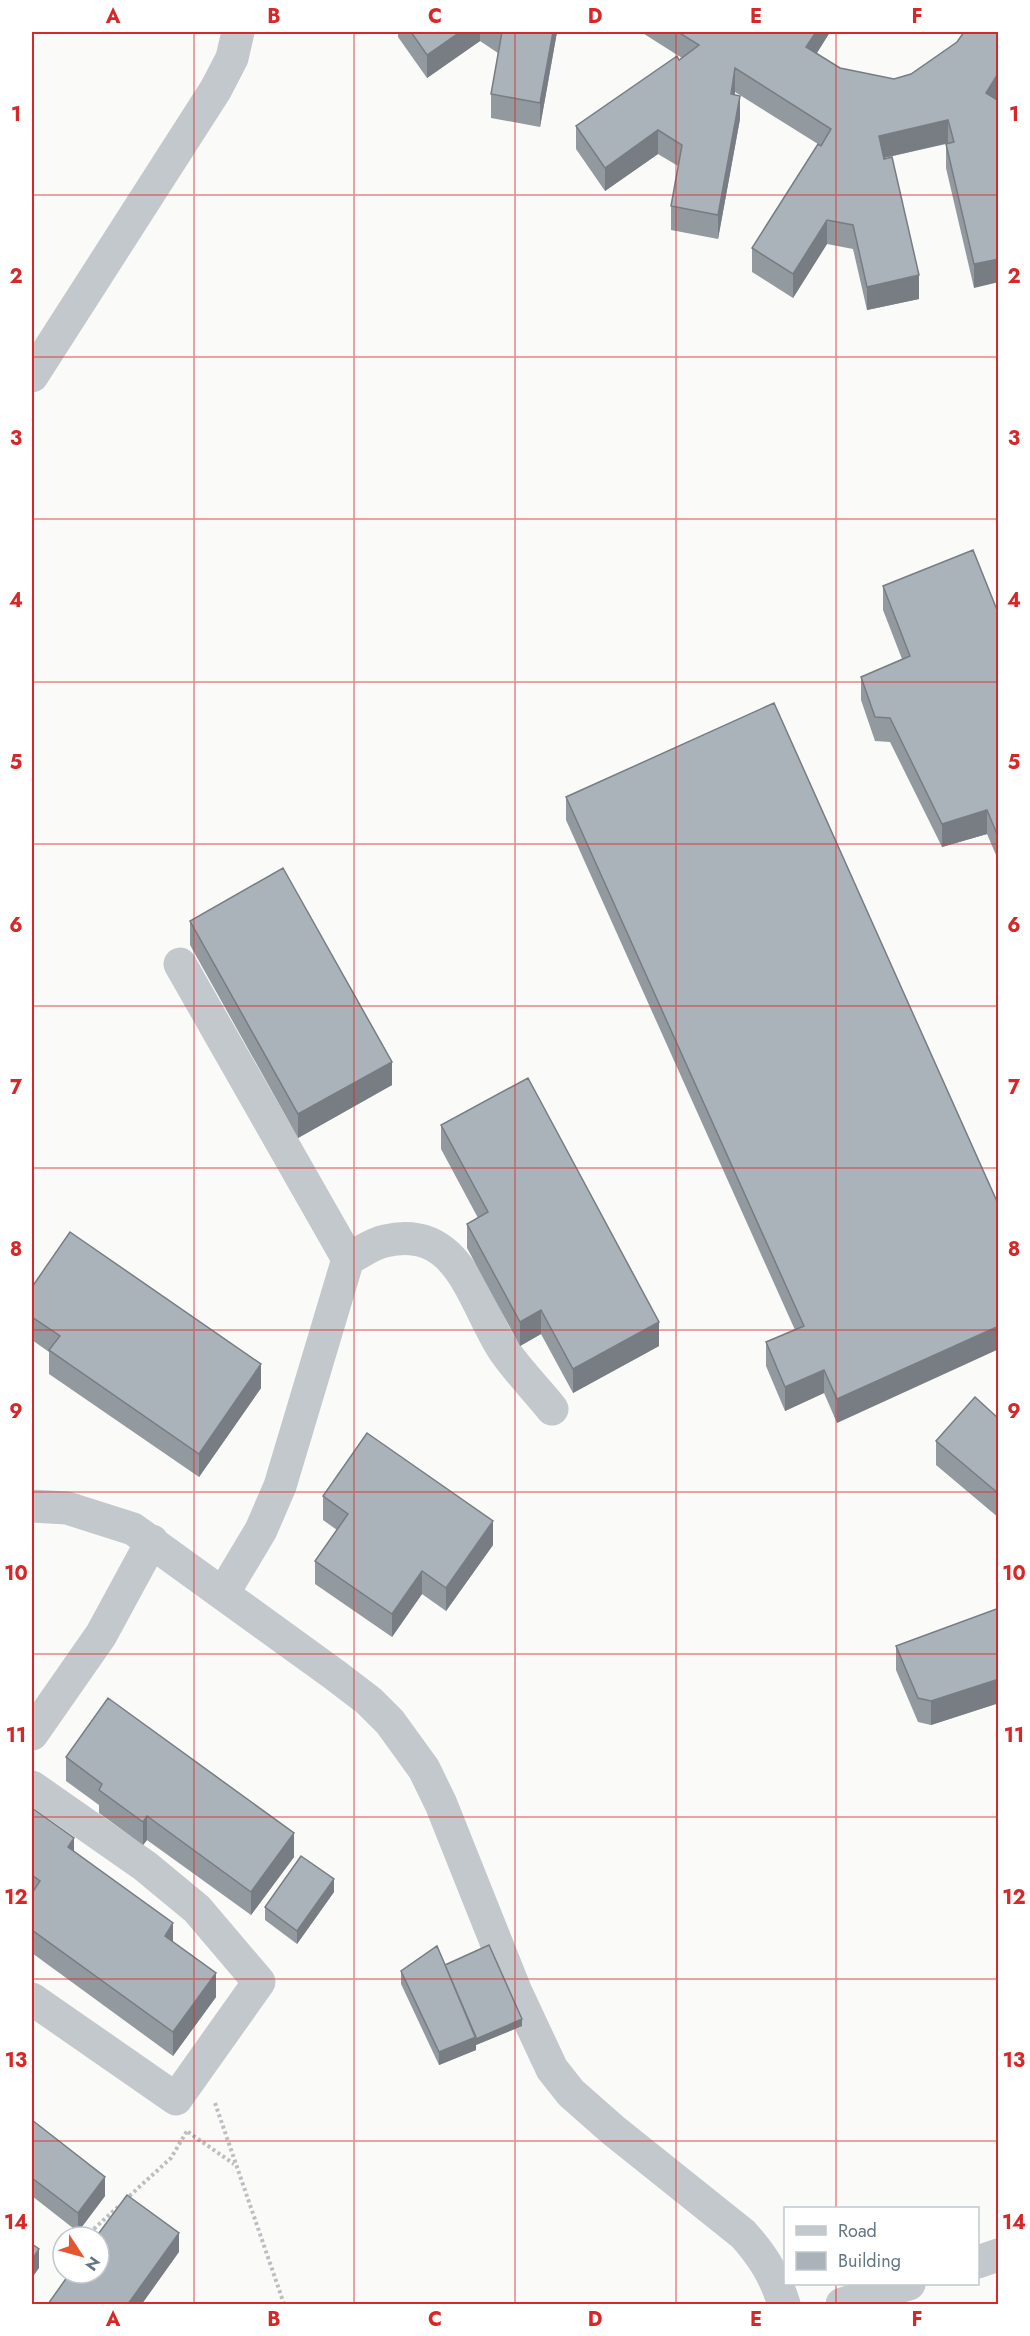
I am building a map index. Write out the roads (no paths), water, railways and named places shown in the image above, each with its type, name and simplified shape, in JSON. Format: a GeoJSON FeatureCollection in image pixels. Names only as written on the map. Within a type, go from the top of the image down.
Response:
{"type":"FeatureCollection","features":[{"type":"Feature","properties":{"kind":"street"},"geometry":{"type":"LineString","coordinates":[[32,376],[216,89],[232,58],[238,32]]}},
{"type":"Feature","properties":{"kind":"street"},"geometry":{"type":"LineString","coordinates":[[180,964],[348,1259]]}},
{"type":"Feature","properties":{"kind":"street"},"geometry":{"type":"LineString","coordinates":[[224,1592],[261,1530],[280,1486],[348,1259],[383,1241],[405,1238],[439,1247],[457,1263],[505,1352],[552,1409]]}},
{"type":"Feature","properties":{"kind":"street"},"geometry":{"type":"LineString","coordinates":[[32,1506],[67,1508],[92,1514],[133,1529],[224,1592],[369,1701],[407,1742],[427,1774],[453,1829],[516,1992],[552,2069],[571,2093],[613,2130],[743,2234],[761,2253],[772,2271],[784,2304]]}},
{"type":"Feature","properties":{"kind":"street"},"geometry":{"type":"LineString","coordinates":[[32,1734],[101,1635],[152,1541]]}},
{"type":"Feature","properties":{"kind":"street"},"geometry":{"type":"LineString","coordinates":[[32,1786],[145,1866],[197,1909],[259,1982],[176,2099],[32,1999]]}},
{"type":"Feature","properties":{"kind":"street"},"geometry":{"type":"LineString","coordinates":[[979,2262],[999,2255]]}},
{"type":"Feature","properties":{"kind":"street"},"geometry":{"type":"LineString","coordinates":[[842,2304],[903,2285]]}}]}
